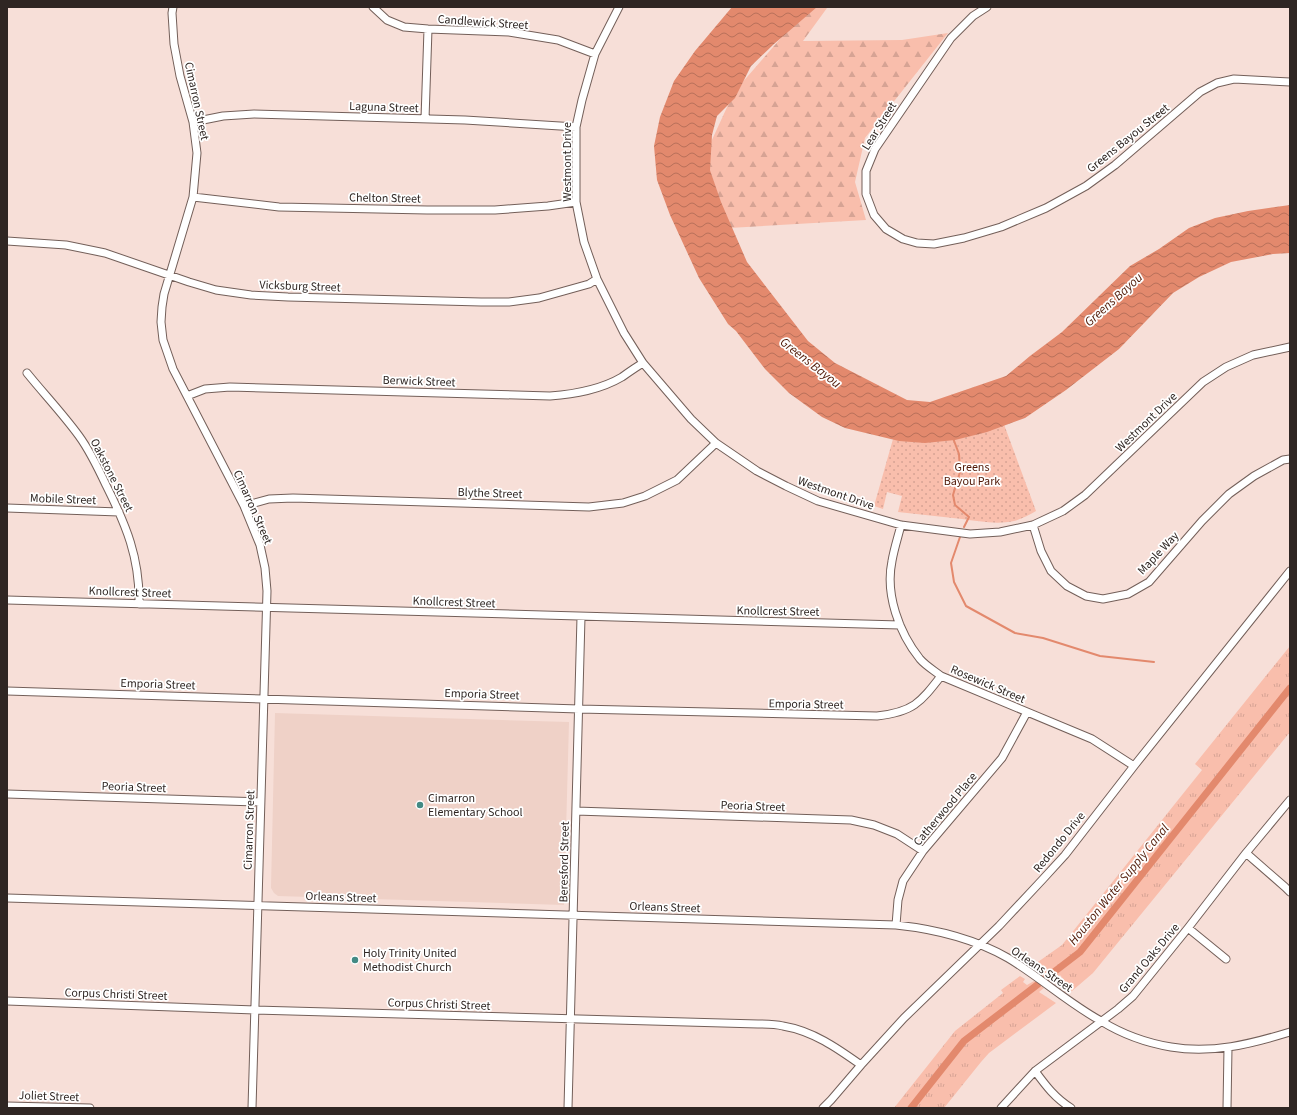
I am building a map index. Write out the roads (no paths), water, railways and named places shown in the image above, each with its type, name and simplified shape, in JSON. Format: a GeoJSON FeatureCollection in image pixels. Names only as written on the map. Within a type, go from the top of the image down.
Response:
{"type":"FeatureCollection","features":[{"type":"Feature","properties":{"kind":"street","name":"Cimarron Street"},"geometry":{"type":"LineString","coordinates":[[173,7],[174,44],[180,76],[193,122],[197,153],[193,197],[162,307],[161,322],[163,340],[173,369],[244,506],[260,546],[266,568],[267,591],[252,1108]]}},
{"type":"Feature","properties":{"kind":"street","name":"Candlewick Street"},"geometry":{"type":"LineString","coordinates":[[373,7],[387,20],[404,27],[509,32],[558,40],[595,54]]}},
{"type":"Feature","properties":{"kind":"street","name":"Westmont Drive"},"geometry":{"type":"LineString","coordinates":[[620,7],[595,54],[576,127],[576,202],[584,242],[596,279],[624,333],[643,362],[691,419],[716,443],[757,471],[786,486],[818,501],[901,525],[970,534],[1000,532],[1033,525],[1063,511],[1085,495],[1203,382],[1226,367],[1253,355],[1290,347]]}},
{"type":"Feature","properties":{"kind":"street","name":"Lear Street"},"geometry":{"type":"LineString","coordinates":[[934,244],[917,243],[902,239],[886,229],[874,215],[866,194],[866,171],[875,149],[951,38],[973,16],[987,7]]}},
{"type":"Feature","properties":{"kind":"street"},"geometry":{"type":"LineString","coordinates":[[425,119],[428,29]]}},
{"type":"Feature","properties":{"kind":"street","name":"Greens Bayou Street"},"geometry":{"type":"LineString","coordinates":[[934,244],[964,238],[1001,227],[1046,208],[1086,186],[1127,155],[1200,92],[1217,83],[1234,80],[1290,82]]}},
{"type":"Feature","properties":{"kind":"street","name":"Laguna Street"},"geometry":{"type":"LineString","coordinates":[[193,122],[223,116],[254,114],[465,120],[576,127]]}},
{"type":"Feature","properties":{"kind":"street","name":"Chelton Street"},"geometry":{"type":"LineString","coordinates":[[193,197],[279,207],[427,210],[495,210],[548,206],[576,202]]}},
{"type":"Feature","properties":{"kind":"street","name":"Vicksburg Street"},"geometry":{"type":"LineString","coordinates":[[7,241],[66,245],[98,252],[216,290],[251,295],[509,302],[539,298],[589,284],[596,279]]}},
{"type":"Feature","properties":{"kind":"street","name":"Berwick Street"},"geometry":{"type":"LineString","coordinates":[[187,396],[205,389],[230,387],[550,396],[574,394],[596,388],[621,378],[643,362]]}},
{"type":"Feature","properties":{"kind":"street","name":"Oakstone Street"},"geometry":{"type":"LineString","coordinates":[[27,373],[80,437],[94,459],[128,535],[135,558],[140,584],[140,604]]}},
{"type":"Feature","properties":{"kind":"street","name":"Blythe Street"},"geometry":{"type":"LineString","coordinates":[[244,506],[269,499],[293,498],[589,507],[623,503],[646,496],[677,480],[716,443]]}},
{"type":"Feature","properties":{"kind":"street","name":"Maple Way"},"geometry":{"type":"LineString","coordinates":[[1033,525],[1051,571],[1067,586],[1086,596],[1103,599],[1128,594],[1148,582],[1202,521],[1229,494],[1254,476],[1284,460],[1290,459]]}},
{"type":"Feature","properties":{"kind":"street","name":"Mobile Street"},"geometry":{"type":"LineString","coordinates":[[7,508],[119,512]]}},
{"type":"Feature","properties":{"kind":"street","name":"Rosewick Street"},"geometry":{"type":"LineString","coordinates":[[901,525],[891,562],[890,586],[900,625],[910,644],[921,660],[942,676],[1092,739],[1134,766]]}},
{"type":"Feature","properties":{"kind":"street","name":"Redondo Drive"},"geometry":{"type":"LineString","coordinates":[[823,1108],[904,1018],[1004,921],[1043,879],[1290,571]]}},
{"type":"Feature","properties":{"kind":"street","name":"Knollcrest Street"},"geometry":{"type":"LineString","coordinates":[[7,600],[900,625]]}},
{"type":"Feature","properties":{"kind":"street","name":"Beresford Street"},"geometry":{"type":"LineString","coordinates":[[568,1108],[581,617]]}},
{"type":"Feature","properties":{"kind":"street","name":"Emporia Street"},"geometry":{"type":"LineString","coordinates":[[7,691],[579,709],[876,716],[892,715],[912,708],[924,698],[942,676]]}},
{"type":"Feature","properties":{"kind":"street","name":"Catherwood Place"},"geometry":{"type":"LineString","coordinates":[[896,925],[898,900],[903,881],[923,851],[1002,758],[1027,712]]}},
{"type":"Feature","properties":{"kind":"street","name":"Peoria Street"},"geometry":{"type":"LineString","coordinates":[[7,794],[260,802]]}},
{"type":"Feature","properties":{"kind":"street","name":"Grand Oaks Drive"},"geometry":{"type":"LineString","coordinates":[[1001,1108],[1035,1071],[1118,1009],[1133,996],[1246,853],[1290,800]]}},
{"type":"Feature","properties":{"kind":"street","name":"Peoria Street"},"geometry":{"type":"LineString","coordinates":[[576,811],[851,820],[874,825],[897,834],[923,851]]}},
{"type":"Feature","properties":{"kind":"street"},"geometry":{"type":"LineString","coordinates":[[1246,853],[1290,892]]}},
{"type":"Feature","properties":{"kind":"street","name":"Orleans Street"},"geometry":{"type":"LineString","coordinates":[[7,898],[896,925],[925,928],[964,939],[1006,957],[1036,976],[1101,1022],[1131,1036],[1151,1042],[1172,1047],[1197,1049],[1228,1048],[1260,1042],[1290,1032]]}},
{"type":"Feature","properties":{"kind":"street"},"geometry":{"type":"LineString","coordinates":[[1188,928],[1226,959]]}},
{"type":"Feature","properties":{"kind":"street","name":"Corpus Christi Street"},"geometry":{"type":"LineString","coordinates":[[7,1001],[255,1010],[758,1024],[783,1026],[809,1033],[837,1047],[861,1065]]}},
{"type":"Feature","properties":{"kind":"street"},"geometry":{"type":"LineString","coordinates":[[1227,1108],[1228,1048]]}},
{"type":"Feature","properties":{"kind":"street"},"geometry":{"type":"LineString","coordinates":[[1035,1071],[1050,1091],[1071,1108]]}},
{"type":"Feature","properties":{"kind":"street","name":"Joliet Street"},"geometry":{"type":"LineString","coordinates":[[7,1106],[90,1108]]}},
{"type":"Feature","properties":{"kind":"water","name":"Greens Bayou"},"geometry":{"type":"Polygon","coordinates":[[[732,7],[817,7],[751,66],[735,98],[717,116],[712,135],[710,170],[721,202],[747,262],[808,341],[835,363],[907,400],[930,402],[1006,376],[1062,332],[1130,266],[1159,249],[1189,228],[1215,218],[1248,211],[1290,205],[1290,253],[1273,254],[1231,262],[1199,277],[1173,293],[1119,349],[1066,390],[1025,418],[987,432],[955,440],[925,443],[899,441],[845,428],[822,417],[789,393],[765,369],[736,331],[728,324],[699,278],[670,215],[657,180],[654,146],[660,117],[674,81],[695,51],[732,7]]]}},
{"type":"Feature","properties":{"kind":"waterway"},"geometry":{"type":"LineString","coordinates":[[953,438],[959,454],[960,472],[953,495],[955,505],[969,517],[964,527]]}},
{"type":"Feature","properties":{"kind":"waterway"},"geometry":{"type":"LineString","coordinates":[[960,537],[951,563],[954,582],[966,606],[1015,633],[1043,638],[1100,656],[1154,662]]}},
{"type":"Feature","properties":{"kind":"waterway","name":"Houston Water Supply Canal"},"geometry":{"type":"LineString","coordinates":[[911,1108],[964,1041],[1080,952],[1290,688]]}},
{"type":"Feature","properties":{"kind":"place","name":"Cimarron Elementary School"},"geometry":{"type":"Point","coordinates":[420,805]}},
{"type":"Feature","properties":{"kind":"place","name":"Holy Trinity United Methodist Church"},"geometry":{"type":"Point","coordinates":[355,960]}},
{"type":"Feature","properties":{"kind":"park label","name":"Greens Bayou Park"},"geometry":{"type":"Point","coordinates":[972,474]}}]}
